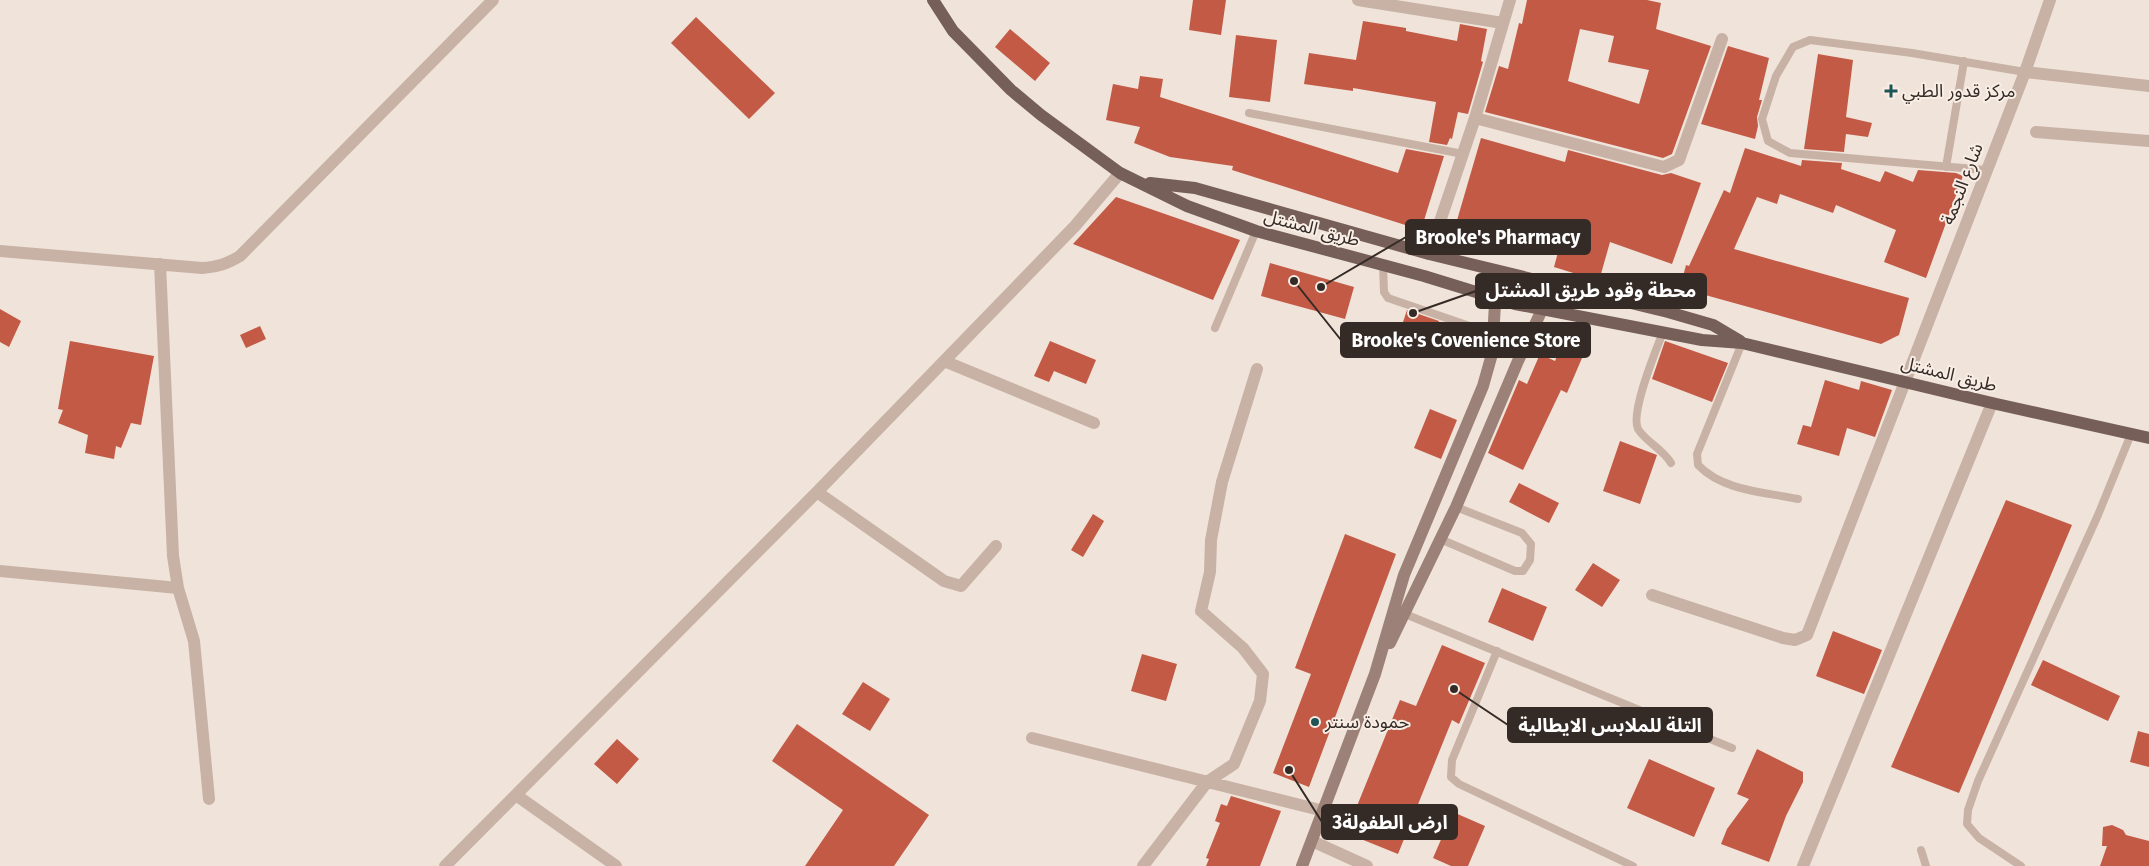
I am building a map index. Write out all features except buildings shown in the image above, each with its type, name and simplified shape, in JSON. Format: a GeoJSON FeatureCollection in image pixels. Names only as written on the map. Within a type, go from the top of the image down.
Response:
{"type":"FeatureCollection","features":[{"type":"Feature","properties":{"kind":"main road","name":"طريق المشتل"},"geometry":{"type":"LineString","coordinates":[[933,0],[953,31],[1011,90],[1120,173],[1144,183],[1187,206],[1256,231],[1494,296],[1515,304],[1702,340],[1742,343],[1904,380],[1992,403],[2149,438]]}},
{"type":"Feature","properties":{"kind":"main road","name":"طريق المشتل"},"geometry":{"type":"LineString","coordinates":[[1144,183],[1195,188],[1429,254],[1713,325],[1742,343]]}},
{"type":"Feature","properties":{"kind":"main road"},"geometry":{"type":"LineString","coordinates":[[1302,866],[1375,674],[1404,575],[1482,386],[1492,354],[1497,271]]}},
{"type":"Feature","properties":{"kind":"main road"},"geometry":{"type":"LineString","coordinates":[[1375,674],[1456,507],[1518,361],[1544,310],[1554,284]]}},
{"type":"Feature","properties":{"kind":"street"},"geometry":{"type":"LineString","coordinates":[[0,250],[160,264],[219,267],[240,256],[493,0]]}},
{"type":"Feature","properties":{"kind":"street"},"geometry":{"type":"LineString","coordinates":[[1358,0],[1502,23]]}},
{"type":"Feature","properties":{"kind":"street"},"geometry":{"type":"LineString","coordinates":[[1429,254],[1475,118],[1510,0]]}},
{"type":"Feature","properties":{"kind":"street","name":"شارع النجمة"},"geometry":{"type":"LineString","coordinates":[[1652,595],[1783,638],[1795,640],[1807,635],[1904,380],[2025,72],[2050,0]]}},
{"type":"Feature","properties":{"kind":"street"},"geometry":{"type":"LineString","coordinates":[[1475,118],[1664,167],[1679,160],[1722,40]]}},
{"type":"Feature","properties":{"kind":"street"},"geometry":{"type":"LineString","coordinates":[[2025,72],[2149,86]]}},
{"type":"Feature","properties":{"kind":"street"},"geometry":{"type":"LineString","coordinates":[[2036,132],[2149,141]]}},
{"type":"Feature","properties":{"kind":"street"},"geometry":{"type":"LineString","coordinates":[[445,866],[817,492],[1075,226],[1120,173]]}},
{"type":"Feature","properties":{"kind":"street"},"geometry":{"type":"LineString","coordinates":[[160,264],[172,542],[178,588],[194,641],[210,799]]}},
{"type":"Feature","properties":{"kind":"street"},"geometry":{"type":"LineString","coordinates":[[944,361],[1094,423]]}},
{"type":"Feature","properties":{"kind":"street"},"geometry":{"type":"LineString","coordinates":[[1143,866],[1207,782],[1234,764],[1260,701],[1263,674],[1244,648],[1201,611],[1210,572],[1211,540],[1222,482],[1257,368]]}},
{"type":"Feature","properties":{"kind":"street"},"geometry":{"type":"LineString","coordinates":[[1803,866],[1992,403]]}},
{"type":"Feature","properties":{"kind":"street"},"geometry":{"type":"LineString","coordinates":[[817,492],[952,585],[961,586],[996,546]]}},
{"type":"Feature","properties":{"kind":"street"},"geometry":{"type":"LineString","coordinates":[[0,571],[178,588]]}},
{"type":"Feature","properties":{"kind":"street"},"geometry":{"type":"LineString","coordinates":[[1032,738],[1324,811]]}},
{"type":"Feature","properties":{"kind":"street"},"geometry":{"type":"LineString","coordinates":[[516,795],[616,866]]}},
{"type":"Feature","properties":{"kind":"street"},"geometry":{"type":"LineString","coordinates":[[1312,841],[1367,866]]}},
{"type":"Feature","properties":{"kind":"lane"},"geometry":{"type":"LineString","coordinates":[[1986,170],[1790,153],[1768,141],[1762,119],[1776,76],[1793,47],[1810,40],[2025,72]]}},
{"type":"Feature","properties":{"kind":"lane"},"geometry":{"type":"LineString","coordinates":[[1946,167],[1964,62]]}},
{"type":"Feature","properties":{"kind":"lane"},"geometry":{"type":"LineString","coordinates":[[1249,113],[1463,154]]}},
{"type":"Feature","properties":{"kind":"lane"},"geometry":{"type":"LineString","coordinates":[[1215,328],[1256,231]]}},
{"type":"Feature","properties":{"kind":"lane"},"geometry":{"type":"LineString","coordinates":[[1384,265],[1384,292],[1388,298],[1493,334]]}},
{"type":"Feature","properties":{"kind":"lane"},"geometry":{"type":"LineString","coordinates":[[1663,332],[1648,370],[1635,420],[1639,430],[1671,462]]}},
{"type":"Feature","properties":{"kind":"lane"},"geometry":{"type":"LineString","coordinates":[[1742,343],[1697,454],[1698,465],[1710,477],[1730,485],[1798,499]]}},
{"type":"Feature","properties":{"kind":"lane"},"geometry":{"type":"LineString","coordinates":[[2020,866],[1979,838],[1967,824],[1968,810],[1978,781],[2098,516],[2131,434]]}},
{"type":"Feature","properties":{"kind":"lane"},"geometry":{"type":"LineString","coordinates":[[1440,539],[1515,571],[1523,571],[1530,560],[1531,544],[1522,533],[1456,507]]}},
{"type":"Feature","properties":{"kind":"lane"},"geometry":{"type":"LineString","coordinates":[[1405,614],[1732,748]]}},
{"type":"Feature","properties":{"kind":"lane"},"geometry":{"type":"LineString","coordinates":[[1497,651],[1452,760],[1451,777],[1458,784],[1633,866]]}},
{"type":"Feature","properties":{"kind":"lane"},"geometry":{"type":"LineString","coordinates":[[1921,850],[1926,866]]}},
{"type":"Feature","properties":{"kind":"place","name":"مركز قدور الطبي"},"geometry":{"type":"Point","coordinates":[1891,91]}},
{"type":"Feature","properties":{"kind":"place","name":"Brooke's Covenience Store"},"geometry":{"type":"Point","coordinates":[1294,281]}},
{"type":"Feature","properties":{"kind":"place","name":"Brooke's Pharmacy"},"geometry":{"type":"Point","coordinates":[1321,287]}},
{"type":"Feature","properties":{"kind":"place","name":"محطة وقود طريق المشتل"},"geometry":{"type":"Point","coordinates":[1413,313]}},
{"type":"Feature","properties":{"kind":"place","name":"التلة للملابس الايطالية"},"geometry":{"type":"Point","coordinates":[1454,689]}},
{"type":"Feature","properties":{"kind":"place","name":"حمودة سنتر"},"geometry":{"type":"Point","coordinates":[1315,722]}},
{"type":"Feature","properties":{"kind":"place","name":"ارض الطفولة3"},"geometry":{"type":"Point","coordinates":[1289,770]}}]}
